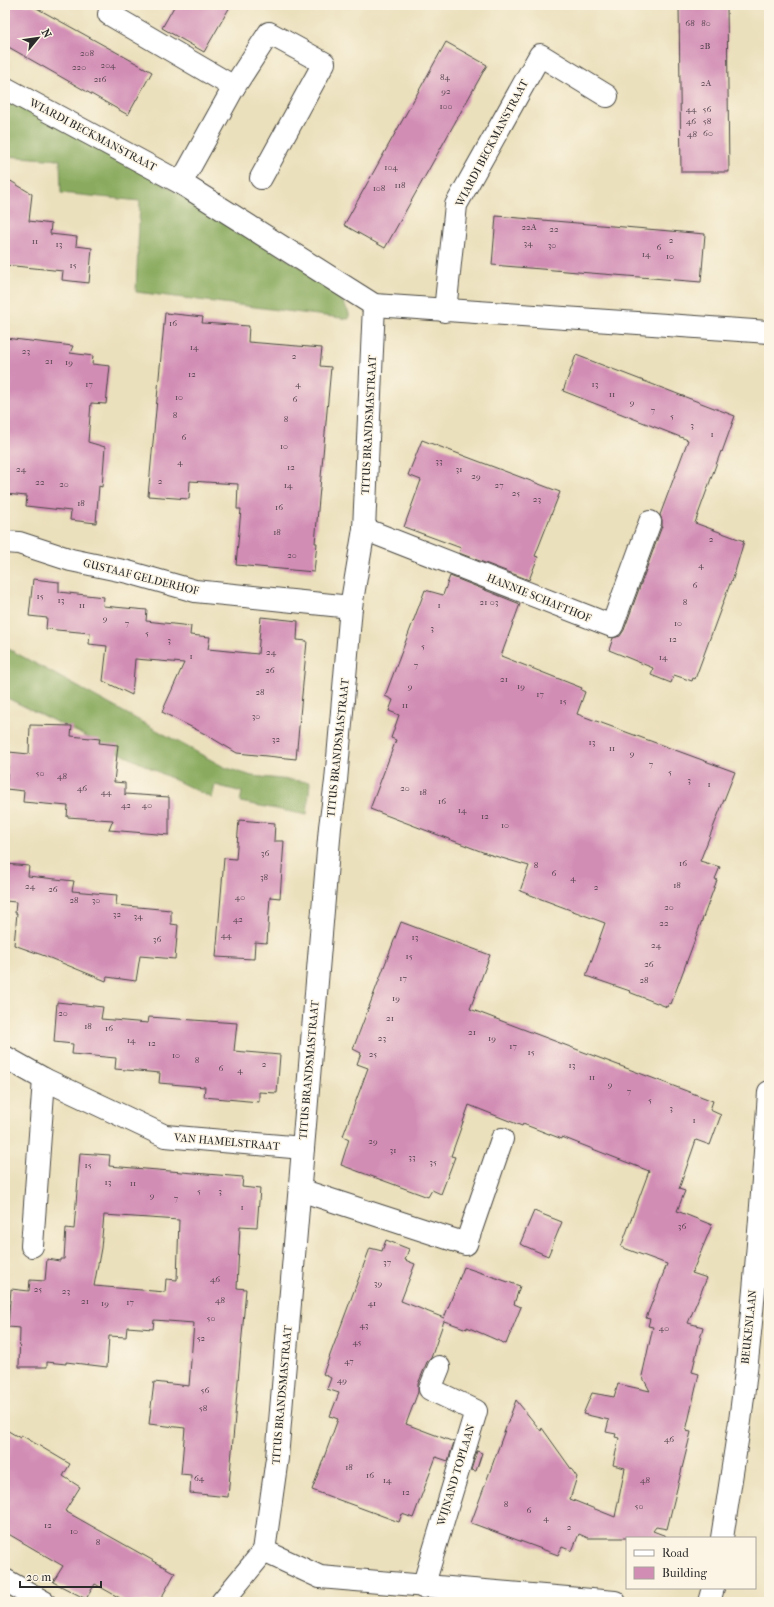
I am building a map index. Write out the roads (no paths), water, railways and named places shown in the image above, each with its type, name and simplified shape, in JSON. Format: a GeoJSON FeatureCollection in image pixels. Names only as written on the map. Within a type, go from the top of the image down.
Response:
{"type":"FeatureCollection","features":[{"type":"Feature","properties":{"kind":"street"},"geometry":{"type":"LineString","coordinates":[[114,5],[109,14],[234,87]]}},
{"type":"Feature","properties":{"kind":"street"},"geometry":{"type":"LineString","coordinates":[[181,183],[234,87],[269,33],[324,63],[261,178]]}},
{"type":"Feature","properties":{"kind":"street","name":"WIARDI BECKMANSTRAAT"},"geometry":{"type":"LineString","coordinates":[[445,311],[456,205],[540,55],[607,96]]}},
{"type":"Feature","properties":{"kind":"street","name":"WIARDI BECKMANSTRAAT"},"geometry":{"type":"LineString","coordinates":[[5,88],[181,183],[374,305],[769,332]]}},
{"type":"Feature","properties":{"kind":"street","name":"TITUS BRANDSMASTRAAT"},"geometry":{"type":"LineString","coordinates":[[264,1551],[277,1458],[329,835],[336,781],[351,607],[364,528],[374,305]]}},
{"type":"Feature","properties":{"kind":"street","name":"HANNIE SCHAFTHOF"},"geometry":{"type":"LineString","coordinates":[[364,528],[612,626],[650,522]]}},
{"type":"Feature","properties":{"kind":"street","name":"GUSTAAF GELDERHOF"},"geometry":{"type":"LineString","coordinates":[[5,542],[19,543],[71,560],[128,572],[195,591],[351,607]]}},
{"type":"Feature","properties":{"kind":"street","name":"VAN HAMELSTRAAT"},"geometry":{"type":"LineString","coordinates":[[5,1057],[44,1079],[165,1136],[303,1148]]}},
{"type":"Feature","properties":{"kind":"street"},"geometry":{"type":"LineString","coordinates":[[32,1246],[44,1079]]}},
{"type":"Feature","properties":{"kind":"street","name":"BEUKENLAAN"},"geometry":{"type":"LineString","coordinates":[[722,1537],[740,1420],[764,1181],[769,1092]]}},
{"type":"Feature","properties":{"kind":"street"},"geometry":{"type":"LineString","coordinates":[[300,1190],[466,1244],[502,1139]]}},
{"type":"Feature","properties":{"kind":"street","name":"WIJNAND TOPLAAN"},"geometry":{"type":"LineString","coordinates":[[423,1586],[476,1411],[430,1389],[439,1367]]}},
{"type":"Feature","properties":{"kind":"street"},"geometry":{"type":"LineString","coordinates":[[222,1602],[264,1551],[320,1577],[615,1602]]}},
{"type":"Feature","properties":{"kind":"street"},"geometry":{"type":"LineString","coordinates":[[5,1580],[44,1602]]}},
{"type":"Feature","properties":{"kind":"street"},"geometry":{"type":"LineString","coordinates":[[709,1602],[712,1589]]}}]}
